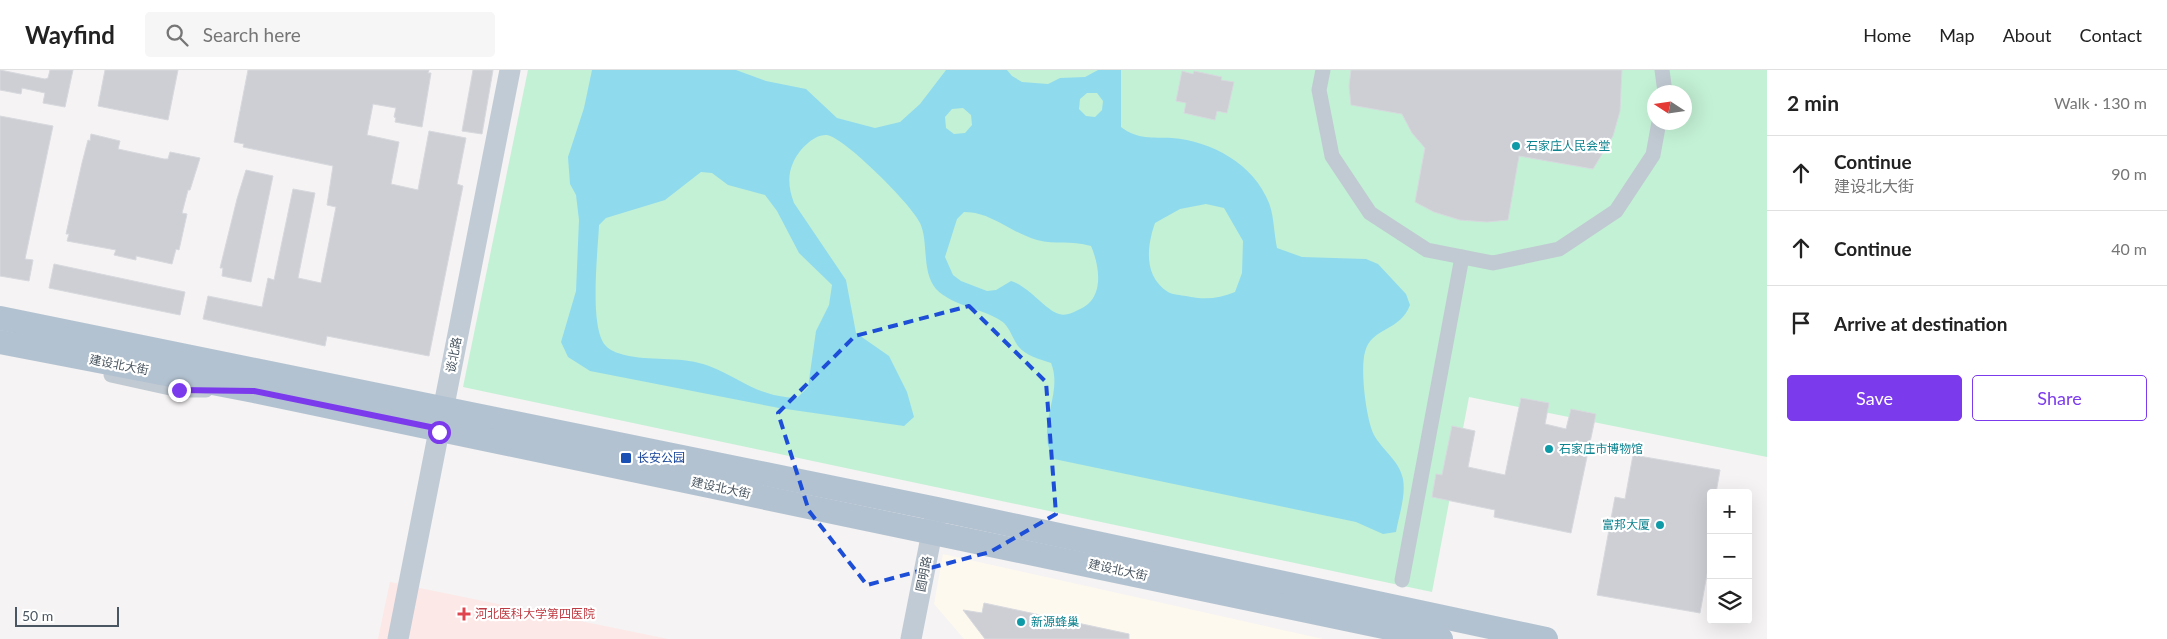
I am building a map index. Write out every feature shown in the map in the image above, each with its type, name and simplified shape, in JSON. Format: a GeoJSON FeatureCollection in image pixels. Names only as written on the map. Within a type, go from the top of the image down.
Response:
{"type":"FeatureCollection","features":[{"type":"Feature","properties":{"kind":"main road"},"geometry":{"type":"LineString","coordinates":[[0,318],[256,380]]}},
{"type":"Feature","properties":{"kind":"main road","name":"建设北大街"},"geometry":{"type":"LineString","coordinates":[[0,342],[256,380],[934,520],[1546,639]]}},
{"type":"Feature","properties":{"kind":"main road","name":"建设北大街"},"geometry":{"type":"LineString","coordinates":[[934,520],[1375,632],[1441,639]]}},
{"type":"Feature","properties":{"kind":"street","name":"谈北路"},"geometry":{"type":"LineString","coordinates":[[398,639],[510,70]]}},
{"type":"Feature","properties":{"kind":"street"},"geometry":{"type":"LineString","coordinates":[[1323,70],[1319,90],[1332,156],[1370,213],[1427,250],[1493,263],[1559,250],[1616,212],[1653,155],[1658,130]]}},
{"type":"Feature","properties":{"kind":"street"},"geometry":{"type":"LineString","coordinates":[[1662,70],[1664,85]]}},
{"type":"Feature","properties":{"kind":"street"},"geometry":{"type":"LineString","coordinates":[[1402,580],[1462,257]]}},
{"type":"Feature","properties":{"kind":"street"},"geometry":{"type":"LineString","coordinates":[[0,311],[186,348],[256,380]]}},
{"type":"Feature","properties":{"kind":"street"},"geometry":{"type":"LineString","coordinates":[[0,350],[179,390],[256,380]]}},
{"type":"Feature","properties":{"kind":"street","name":"圆明路"},"geometry":{"type":"LineString","coordinates":[[911,639],[934,520]]}},
{"type":"Feature","properties":{"kind":"highlighted area"},"geometry":{"type":"Polygon","coordinates":[[[969,306],[1046,382],[1056,514],[990,552],[867,585],[809,511],[778,413],[855,336],[969,306]]]}},
{"type":"Feature","properties":{"kind":"shaded area","name":"新源蜂巢"},"geometry":{"type":"Polygon","coordinates":[[[943,554],[1323,639],[964,639],[934,604],[943,554]]]}},
{"type":"Feature","properties":{"kind":"shaded area","name":"河北医科大学第四医院"},"geometry":{"type":"Polygon","coordinates":[[[390,582],[668,639],[378,639],[390,582]]]}},
{"type":"Feature","properties":{"kind":"green space","name":"长安公园"},"geometry":{"type":"Polygon","coordinates":[[[528,70],[1767,70],[1767,457],[1469,397],[1432,592],[463,387],[528,70]]]}},
{"type":"Feature","properties":{"kind":"water"},"geometry":{"type":"Polygon","coordinates":[[[592,70],[736,70],[766,81],[806,89],[837,118],[875,128],[900,122],[920,104],[946,70],[1007,70],[1012,76],[1022,82],[1048,84],[1060,78],[1085,77],[1098,70],[1121,70],[1121,127],[1139,136],[1172,138],[1202,144],[1230,157],[1253,177],[1262,189],[1271,208],[1277,248],[1302,257],[1366,259],[1378,264],[1406,294],[1410,305],[1405,314],[1400,320],[1379,333],[1368,344],[1363,370],[1366,406],[1371,428],[1378,441],[1398,466],[1403,479],[1403,499],[1396,532],[1383,534],[1356,522],[1054,459],[1047,435],[1054,387],[1051,363],[1033,357],[1021,349],[1006,325],[997,318],[951,300],[936,289],[928,274],[923,231],[915,214],[862,159],[848,147],[827,135],[811,140],[795,158],[789,178],[792,198],[846,280],[856,333],[889,356],[907,392],[914,417],[904,426],[779,408],[590,371],[568,357],[561,342],[576,291],[579,220],[576,195],[570,184],[568,157],[584,108],[592,70]],[[1087,93],[1080,99],[1079,109],[1086,116],[1095,117],[1102,110],[1103,101],[1097,93],[1087,93]],[[963,108],[952,109],[945,117],[946,128],[954,134],[965,133],[972,125],[971,115],[963,108]],[[701,172],[665,200],[606,218],[599,225],[596,305],[600,335],[607,347],[629,356],[699,363],[721,371],[761,391],[783,397],[797,398],[808,387],[816,331],[829,305],[832,285],[799,253],[777,211],[765,195],[728,185],[712,173],[701,172]],[[1206,204],[1180,209],[1155,223],[1149,251],[1149,260],[1154,278],[1168,292],[1175,294],[1211,298],[1235,292],[1242,273],[1243,241],[1224,208],[1206,204]],[[964,212],[957,219],[945,257],[953,275],[961,281],[987,291],[996,290],[1011,281],[1024,288],[1048,308],[1064,315],[1087,305],[1093,299],[1098,282],[1097,263],[1091,246],[1037,240],[984,215],[974,213],[964,212]]]}},
{"type":"Feature","properties":{"kind":"building"},"geometry":{"type":"Polygon","coordinates":[[[0,70],[45,79],[48,78],[50,70],[73,70],[65,107],[43,103],[45,93],[22,88],[21,94],[0,90],[0,70]]]}},
{"type":"Feature","properties":{"kind":"building"},"geometry":{"type":"Polygon","coordinates":[[[105,70],[178,70],[168,120],[98,106],[105,70]]]}},
{"type":"Feature","properties":{"kind":"building"},"geometry":{"type":"Polygon","coordinates":[[[248,70],[429,70],[428,73],[431,73],[422,127],[395,122],[396,108],[373,104],[367,135],[399,142],[391,184],[418,190],[429,131],[466,138],[457,184],[463,186],[429,356],[327,336],[325,346],[203,319],[208,296],[262,307],[268,278],[274,280],[293,189],[315,193],[298,278],[321,283],[336,207],[327,205],[333,166],[243,147],[244,144],[234,142],[248,70]]]}},
{"type":"Feature","properties":{"kind":"building"},"geometry":{"type":"Polygon","coordinates":[[[473,70],[493,70],[482,134],[462,131],[473,70]]]}},
{"type":"Feature","properties":{"kind":"building","name":"石家庄人民会堂"},"geometry":{"type":"Polygon","coordinates":[[[1351,70],[1622,70],[1620,111],[1613,136],[1593,169],[1519,156],[1508,220],[1487,222],[1460,220],[1434,212],[1415,202],[1425,148],[1412,133],[1402,114],[1351,105],[1349,86],[1351,70]]]}},
{"type":"Feature","properties":{"kind":"building"},"geometry":{"type":"Polygon","coordinates":[[[1182,71],[1193,74],[1194,71],[1222,77],[1221,80],[1234,82],[1227,113],[1217,111],[1215,120],[1184,113],[1186,103],[1176,101],[1182,71]]]}},
{"type":"Feature","properties":{"kind":"building"},"geometry":{"type":"Polygon","coordinates":[[[0,116],[53,126],[25,259],[33,260],[29,281],[0,276],[0,116]]]}},
{"type":"Feature","properties":{"kind":"building"},"geometry":{"type":"Polygon","coordinates":[[[91,134],[120,141],[118,149],[164,159],[168,159],[170,152],[200,158],[190,190],[188,190],[182,213],[187,214],[179,250],[176,249],[172,264],[136,256],[136,260],[114,255],[116,250],[67,241],[69,234],[66,234],[82,163],[91,134]]]}},
{"type":"Feature","properties":{"kind":"building"},"geometry":{"type":"Polygon","coordinates":[[[246,170],[273,176],[251,282],[222,276],[223,268],[220,268],[246,170]]]}},
{"type":"Feature","properties":{"kind":"building"},"geometry":{"type":"Polygon","coordinates":[[[54,264],[185,292],[180,315],[49,288],[54,264]]]}},
{"type":"Feature","properties":{"kind":"building","name":"石家庄市博物馆"},"geometry":{"type":"Polygon","coordinates":[[[1521,398],[1549,403],[1545,424],[1566,429],[1571,409],[1596,414],[1571,533],[1494,517],[1495,510],[1432,497],[1436,474],[1442,475],[1452,426],[1475,431],[1468,467],[1505,475],[1521,398]]]}},
{"type":"Feature","properties":{"kind":"building","name":"富邦大厦"},"geometry":{"type":"Polygon","coordinates":[[[1633,455],[1720,470],[1717,489],[1707,489],[1707,574],[1700,613],[1597,595],[1615,497],[1625,499],[1633,455]]]}},
{"type":"Feature","properties":{"kind":"building","name":"新源蜂巢"},"geometry":{"type":"Polygon","coordinates":[[[984,603],[1129,634],[1129,639],[985,639],[963,610],[982,613],[984,603]]]}},
{"type":"Feature","properties":{"kind":"place","name":"石家庄人民会堂"},"geometry":{"type":"Point","coordinates":[1516,146]}},
{"type":"Feature","properties":{"kind":"place","name":"石家庄市博物馆"},"geometry":{"type":"Point","coordinates":[1549,449]}},
{"type":"Feature","properties":{"kind":"place","name":"长安公园"},"geometry":{"type":"Point","coordinates":[626,458]}},
{"type":"Feature","properties":{"kind":"place","name":"富邦大厦"},"geometry":{"type":"Point","coordinates":[1660,525]}},
{"type":"Feature","properties":{"kind":"place","name":"河北医科大学第四医院"},"geometry":{"type":"Point","coordinates":[464,614]}},
{"type":"Feature","properties":{"kind":"place","name":"新源蜂巢"},"geometry":{"type":"Point","coordinates":[1021,622]}},
{"type":"Feature","properties":{"kind":"route"},"geometry":{"type":"LineString","coordinates":[[179,390],[254,391],[440,429],[439,432]]}}]}
